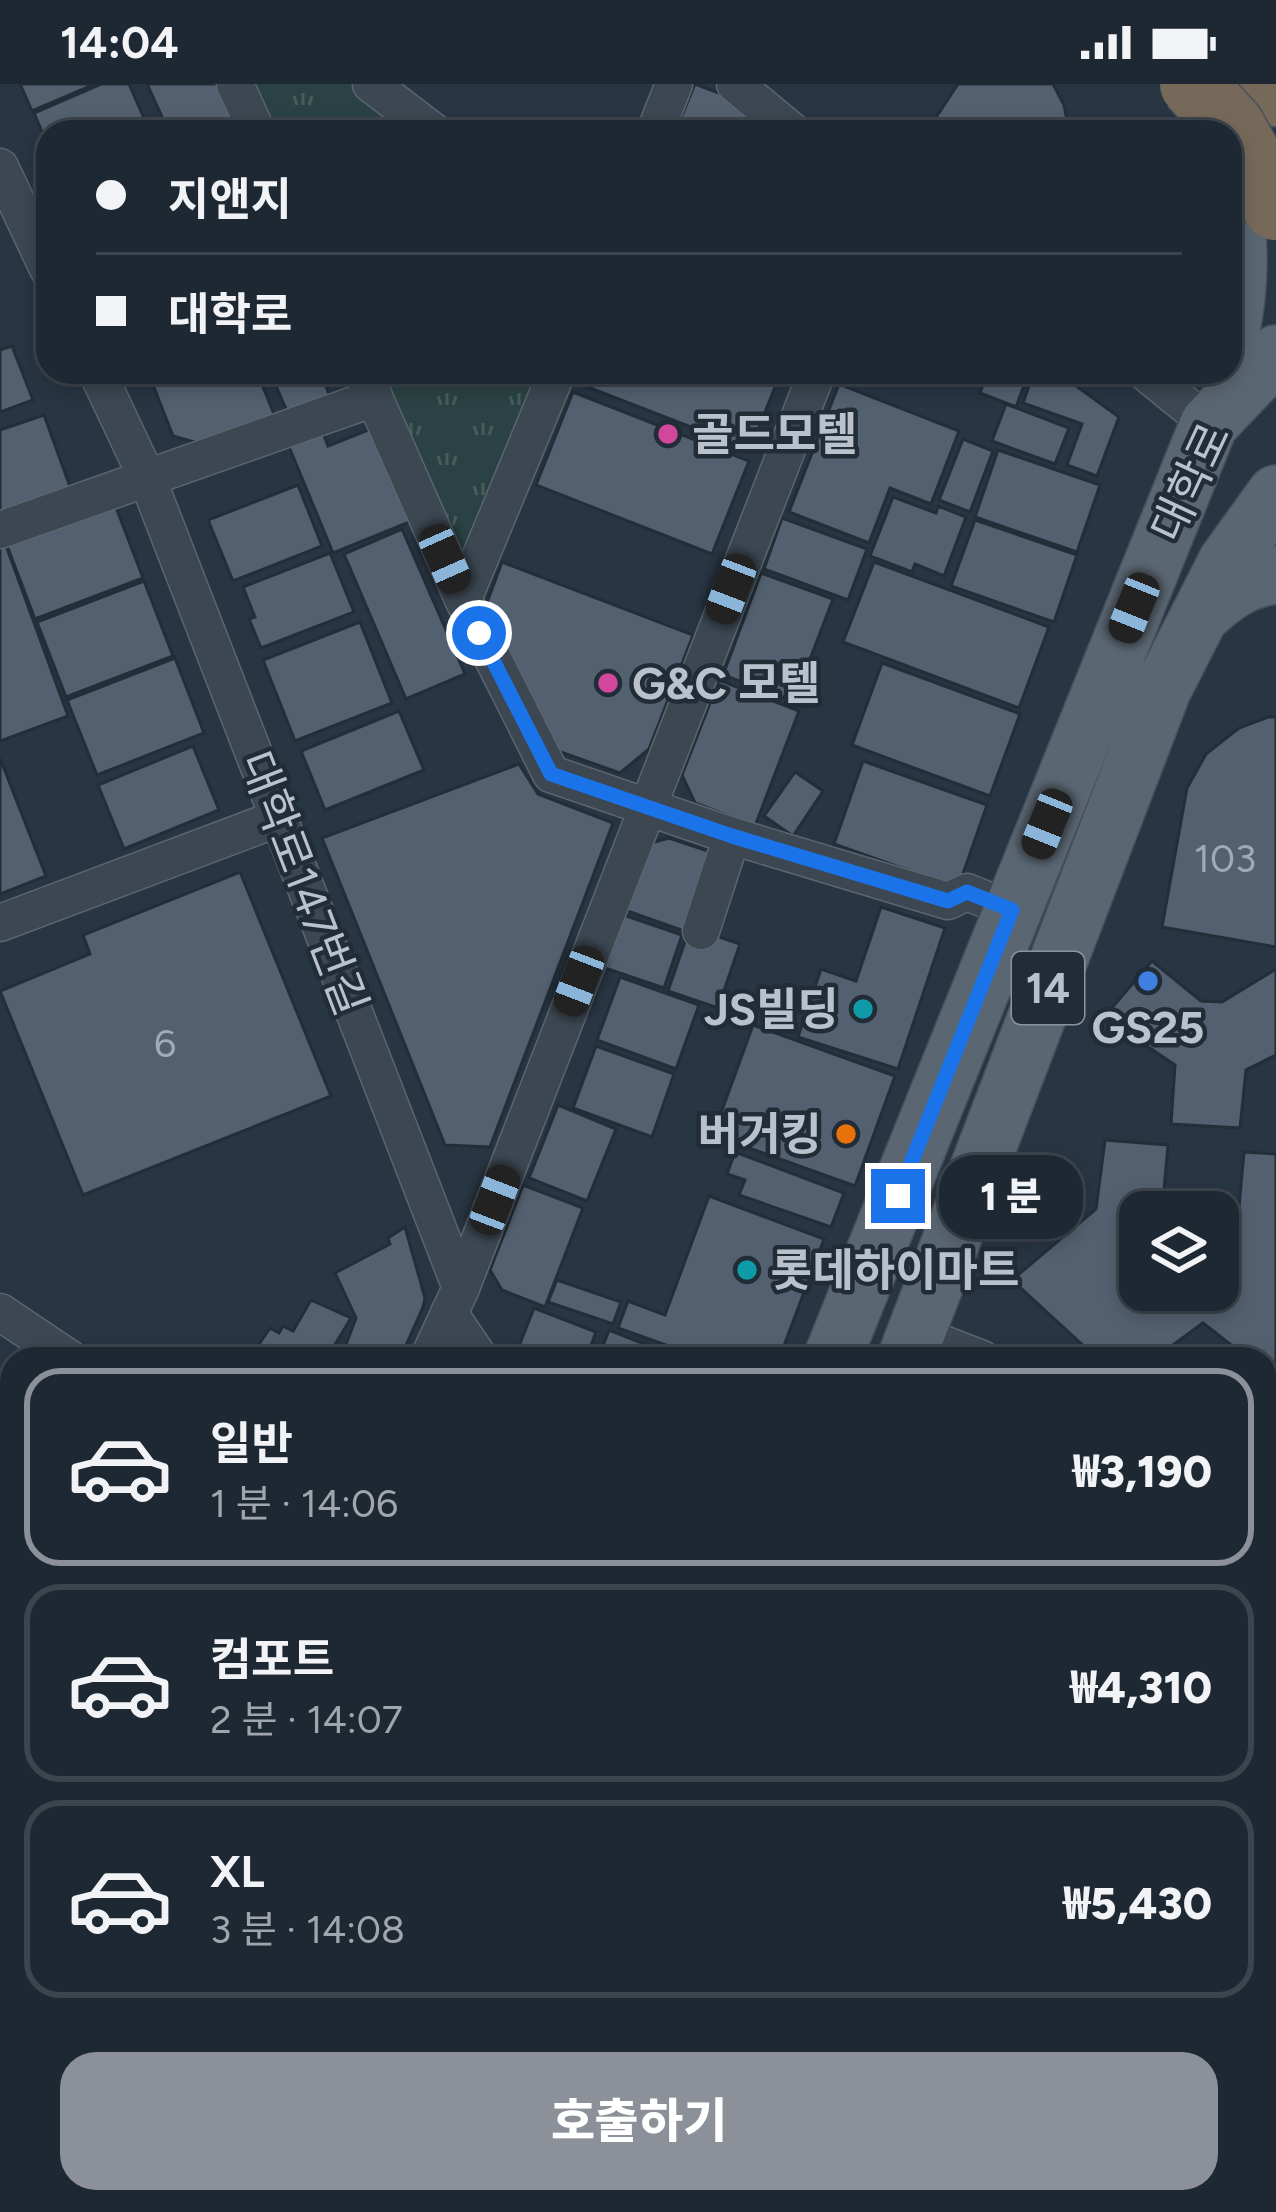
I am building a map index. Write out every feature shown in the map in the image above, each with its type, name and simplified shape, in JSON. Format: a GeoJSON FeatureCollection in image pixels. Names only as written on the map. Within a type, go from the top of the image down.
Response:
{"type":"FeatureCollection","features":[{"type":"Feature","properties":{"kind":"highway"},"geometry":{"type":"LineString","coordinates":[[1169,84],[1208,120]]}},
{"type":"Feature","properties":{"kind":"highway"},"geometry":{"type":"LineString","coordinates":[[1193,84],[1226,120]]}},
{"type":"Feature","properties":{"kind":"highway"},"geometry":{"type":"LineString","coordinates":[[1270,84],[1276,93]]}},
{"type":"Feature","properties":{"kind":"highway"},"geometry":{"type":"LineString","coordinates":[[1242,145],[1276,207]]}},
{"type":"Feature","properties":{"kind":"highway"},"geometry":{"type":"LineString","coordinates":[[1242,146],[1276,167]]}},
{"type":"Feature","properties":{"kind":"main road","name":"대학로"},"geometry":{"type":"LineString","coordinates":[[1242,379],[1276,354]]}},
{"type":"Feature","properties":{"kind":"main road","name":"대학로"},"geometry":{"type":"LineString","coordinates":[[837,1347],[1215,398]]}},
{"type":"Feature","properties":{"kind":"main road","name":"대학로"},"geometry":{"type":"LineString","coordinates":[[910,1346],[1162,690],[1228,562],[1276,494]]}},
{"type":"Feature","properties":{"kind":"main road"},"geometry":{"type":"LineString","coordinates":[[1196,620],[1217,599],[1243,584],[1276,575]]}},
{"type":"Feature","properties":{"kind":"street"},"geometry":{"type":"LineString","coordinates":[[235,84],[251,120]]}},
{"type":"Feature","properties":{"kind":"street"},"geometry":{"type":"LineString","coordinates":[[371,84],[418,120]]}},
{"type":"Feature","properties":{"kind":"street"},"geometry":{"type":"LineString","coordinates":[[660,120],[674,84]]}},
{"type":"Feature","properties":{"kind":"street"},"geometry":{"type":"LineString","coordinates":[[735,84],[778,120]]}},
{"type":"Feature","properties":{"kind":"street"},"geometry":{"type":"LineString","coordinates":[[0,167],[36,243]]}},
{"type":"Feature","properties":{"kind":"street","name":"대학로147번길"},"geometry":{"type":"LineString","coordinates":[[103,384],[147,478],[279,818],[475,1347]]}},
{"type":"Feature","properties":{"kind":"street"},"geometry":{"type":"LineString","coordinates":[[463,599],[551,384]]}},
{"type":"Feature","properties":{"kind":"street"},"geometry":{"type":"LineString","coordinates":[[433,1347],[812,384]]}},
{"type":"Feature","properties":{"kind":"street"},"geometry":{"type":"LineString","coordinates":[[1177,384],[1215,398]]}},
{"type":"Feature","properties":{"kind":"street"},"geometry":{"type":"LineString","coordinates":[[0,530],[147,478],[368,385],[463,599],[551,774],[732,836],[948,901],[967,892],[1012,910]]}},
{"type":"Feature","properties":{"kind":"street"},"geometry":{"type":"LineString","coordinates":[[0,922],[279,818]]}},
{"type":"Feature","properties":{"kind":"street"},"geometry":{"type":"LineString","coordinates":[[701,931],[732,836]]}},
{"type":"Feature","properties":{"kind":"street"},"geometry":{"type":"LineString","coordinates":[[0,1312],[52,1347]]}},
{"type":"Feature","properties":{"kind":"green space"},"geometry":{"type":"Polygon","coordinates":[[[235,84],[371,84],[418,120],[252,120],[235,84]]]}},
{"type":"Feature","properties":{"kind":"green space"},"geometry":{"type":"Polygon","coordinates":[[[368,384],[552,384],[463,599],[368,384]]]}},
{"type":"Feature","properties":{"kind":"building"},"geometry":{"type":"Polygon","coordinates":[[[20,84],[95,84],[32,111],[20,84]]]}},
{"type":"Feature","properties":{"kind":"building"},"geometry":{"type":"Polygon","coordinates":[[[101,84],[129,84],[145,120],[37,120],[34,113],[101,84]]]}},
{"type":"Feature","properties":{"kind":"building"},"geometry":{"type":"Polygon","coordinates":[[[147,84],[221,84],[237,120],[164,120],[147,84]]]}},
{"type":"Feature","properties":{"kind":"building"},"geometry":{"type":"Polygon","coordinates":[[[695,84],[756,107],[771,120],[680,120],[695,84]]]}},
{"type":"Feature","properties":{"kind":"building"},"geometry":{"type":"Polygon","coordinates":[[[958,84],[1053,84],[1067,120],[934,120],[958,84]]]}},
{"type":"Feature","properties":{"kind":"building"},"geometry":{"type":"Polygon","coordinates":[[[12,346],[33,400],[0,412],[0,350],[12,346]]]}},
{"type":"Feature","properties":{"kind":"building"},"geometry":{"type":"Polygon","coordinates":[[[153,384],[262,384],[276,419],[208,446],[173,436],[153,384]]]}},
{"type":"Feature","properties":{"kind":"building"},"geometry":{"type":"Polygon","coordinates":[[[275,384],[325,384],[332,401],[290,418],[275,384]]]}},
{"type":"Feature","properties":{"kind":"building"},"geometry":{"type":"Polygon","coordinates":[[[580,384],[776,384],[750,450],[580,384]]]}},
{"type":"Feature","properties":{"kind":"building"},"geometry":{"type":"Polygon","coordinates":[[[839,384],[959,431],[931,504],[890,488],[869,543],[789,512],[839,384]]]}},
{"type":"Feature","properties":{"kind":"building"},"geometry":{"type":"Polygon","coordinates":[[[983,384],[1025,384],[1016,407],[980,393],[983,384]]]}},
{"type":"Feature","properties":{"kind":"building"},"geometry":{"type":"Polygon","coordinates":[[[1030,384],[1074,384],[1119,417],[1097,476],[1067,465],[1082,424],[1023,403],[1030,384]]]}},
{"type":"Feature","properties":{"kind":"building"},"geometry":{"type":"Polygon","coordinates":[[[573,392],[749,461],[712,554],[536,485],[573,392]]]}},
{"type":"Feature","properties":{"kind":"building"},"geometry":{"type":"Polygon","coordinates":[[[1006,404],[1069,428],[1055,464],[992,441],[1006,404]]]}},
{"type":"Feature","properties":{"kind":"building"},"geometry":{"type":"Polygon","coordinates":[[[44,415],[72,492],[0,518],[0,430],[44,415]]]}},
{"type":"Feature","properties":{"kind":"building"},"geometry":{"type":"Polygon","coordinates":[[[319,423],[328,446],[373,428],[412,521],[333,553],[285,437],[319,423]]]}},
{"type":"Feature","properties":{"kind":"building"},"geometry":{"type":"Polygon","coordinates":[[[963,439],[993,451],[970,512],[939,500],[963,439]]]}},
{"type":"Feature","properties":{"kind":"building"},"geometry":{"type":"Polygon","coordinates":[[[998,450],[1100,485],[1077,552],[975,517],[998,450]]]}},
{"type":"Feature","properties":{"kind":"building"},"geometry":{"type":"Polygon","coordinates":[[[298,485],[322,546],[233,581],[208,520],[298,485]]]}},
{"type":"Feature","properties":{"kind":"building"},"geometry":{"type":"Polygon","coordinates":[[[893,497],[936,513],[938,506],[966,517],[944,576],[915,564],[912,572],[870,556],[893,497]]]}},
{"type":"Feature","properties":{"kind":"building"},"geometry":{"type":"Polygon","coordinates":[[[114,502],[143,578],[35,619],[6,543],[114,502]]]}},
{"type":"Feature","properties":{"kind":"building"},"geometry":{"type":"Polygon","coordinates":[[[782,518],[867,549],[848,600],[764,569],[782,518]]]}},
{"type":"Feature","properties":{"kind":"building"},"geometry":{"type":"Polygon","coordinates":[[[975,520],[1077,555],[1054,622],[951,586],[975,520]]]}},
{"type":"Feature","properties":{"kind":"building"},"geometry":{"type":"Polygon","coordinates":[[[402,529],[465,674],[406,699],[344,554],[402,529]]]}},
{"type":"Feature","properties":{"kind":"building"},"geometry":{"type":"Polygon","coordinates":[[[5,543],[68,716],[0,741],[0,545],[5,543]]]}},
{"type":"Feature","properties":{"kind":"building"},"geometry":{"type":"Polygon","coordinates":[[[330,553],[354,612],[261,648],[243,587],[330,553]]]}},
{"type":"Feature","properties":{"kind":"building"},"geometry":{"type":"Polygon","coordinates":[[[502,562],[693,635],[649,749],[620,773],[555,750],[485,608],[502,562]]]}},
{"type":"Feature","properties":{"kind":"building"},"geometry":{"type":"Polygon","coordinates":[[[874,562],[1049,627],[1019,708],[843,642],[874,562]]]}},
{"type":"Feature","properties":{"kind":"building"},"geometry":{"type":"Polygon","coordinates":[[[761,573],[833,599],[794,701],[723,675],[761,573]]]}},
{"type":"Feature","properties":{"kind":"building"},"geometry":{"type":"Polygon","coordinates":[[[144,581],[173,656],[66,697],[37,622],[144,581]]]}},
{"type":"Feature","properties":{"kind":"building"},"geometry":{"type":"Polygon","coordinates":[[[360,622],[392,703],[295,741],[263,660],[360,622]]]}},
{"type":"Feature","properties":{"kind":"building"},"geometry":{"type":"Polygon","coordinates":[[[175,658],[204,733],[97,775],[67,700],[175,658]]]}},
{"type":"Feature","properties":{"kind":"building"},"geometry":{"type":"Polygon","coordinates":[[[882,663],[1020,714],[990,796],[852,745],[882,663]]]}},
{"type":"Feature","properties":{"kind":"building"},"geometry":{"type":"Polygon","coordinates":[[[719,680],[799,711],[755,826],[695,803],[682,775],[719,680]]]}},
{"type":"Feature","properties":{"kind":"building"},"geometry":{"type":"Polygon","coordinates":[[[399,711],[424,770],[325,810],[301,751],[399,711]]]}},
{"type":"Feature","properties":{"kind":"building"},"geometry":{"type":"Polygon","coordinates":[[[1276,717],[1276,947],[1162,927],[1187,788],[1206,754],[1239,728],[1276,717]]]}},
{"type":"Feature","properties":{"kind":"building"},"geometry":{"type":"Polygon","coordinates":[[[193,746],[219,810],[124,849],[98,785],[193,746]]]}},
{"type":"Feature","properties":{"kind":"building"},"geometry":{"type":"Polygon","coordinates":[[[0,758],[46,876],[0,894],[0,758]]]}},
{"type":"Feature","properties":{"kind":"building"},"geometry":{"type":"Polygon","coordinates":[[[863,761],[987,805],[958,888],[834,844],[863,761]]]}},
{"type":"Feature","properties":{"kind":"building"},"geometry":{"type":"Polygon","coordinates":[[[519,764],[538,794],[613,823],[490,1147],[445,1145],[322,838],[519,764]]]}},
{"type":"Feature","properties":{"kind":"building"},"geometry":{"type":"Polygon","coordinates":[[[795,772],[823,791],[793,836],[764,816],[795,772]]]}},
{"type":"Feature","properties":{"kind":"building"},"geometry":{"type":"Polygon","coordinates":[[[669,838],[711,852],[684,931],[619,908],[640,846],[669,838]]]}},
{"type":"Feature","properties":{"kind":"building"},"geometry":{"type":"Polygon","coordinates":[[[240,872],[331,1096],[83,1195],[0,991],[90,954],[83,935],[240,872]]]}},
{"type":"Feature","properties":{"kind":"building","name":"JS빌딩"},"geometry":{"type":"Polygon","coordinates":[[[881,907],[945,928],[898,1069],[798,1037],[821,969],[856,981],[881,907]]]}},
{"type":"Feature","properties":{"kind":"building"},"geometry":{"type":"Polygon","coordinates":[[[615,912],[682,935],[664,988],[596,965],[615,912]]]}},
{"type":"Feature","properties":{"kind":"building"},"geometry":{"type":"Polygon","coordinates":[[[690,927],[740,944],[718,1008],[668,991],[690,927]]]}},
{"type":"Feature","properties":{"kind":"building"},"geometry":{"type":"Polygon","coordinates":[[[1152,961],[1201,1001],[1222,1002],[1276,969],[1276,1055],[1246,1070],[1240,1128],[1171,1124],[1175,1065],[1104,1017],[1152,961]]]}},
{"type":"Feature","properties":{"kind":"building"},"geometry":{"type":"Polygon","coordinates":[[[620,977],[699,1005],[676,1069],[597,1040],[620,977]]]}},
{"type":"Feature","properties":{"kind":"building"},"geometry":{"type":"Polygon","coordinates":[[[753,1025],[895,1076],[855,1186],[713,1135],[753,1025]]]}},
{"type":"Feature","properties":{"kind":"building"},"geometry":{"type":"Polygon","coordinates":[[[596,1046],[674,1074],[652,1137],[573,1108],[596,1046]]]}},
{"type":"Feature","properties":{"kind":"building"},"geometry":{"type":"Polygon","coordinates":[[[558,1105],[616,1129],[587,1201],[529,1178],[558,1105]]]}},
{"type":"Feature","properties":{"kind":"building"},"geometry":{"type":"Polygon","coordinates":[[[1105,1140],[1168,1145],[1164,1191],[1119,1191],[1119,1311],[1239,1311],[1244,1152],[1276,1154],[1276,1347],[1234,1347],[1203,1323],[1170,1347],[1085,1347],[1012,1280],[1096,1209],[1105,1140]]]}},
{"type":"Feature","properties":{"kind":"building"},"geometry":{"type":"Polygon","coordinates":[[[735,1152],[844,1193],[831,1227],[739,1195],[745,1180],[727,1174],[735,1152]]]}},
{"type":"Feature","properties":{"kind":"building"},"geometry":{"type":"Polygon","coordinates":[[[523,1185],[583,1208],[545,1307],[502,1290],[490,1270],[523,1185]]]}},
{"type":"Feature","properties":{"kind":"building","name":"롯데하이마트"},"geometry":{"type":"Polygon","coordinates":[[[709,1196],[824,1239],[784,1347],[671,1347],[618,1328],[628,1301],[665,1315],[709,1196]]]}},
{"type":"Feature","properties":{"kind":"building"},"geometry":{"type":"Polygon","coordinates":[[[405,1227],[425,1298],[423,1307],[405,1347],[345,1347],[356,1318],[335,1273],[390,1244],[388,1238],[405,1227]]]}},
{"type":"Feature","properties":{"kind":"building"},"geometry":{"type":"Polygon","coordinates":[[[557,1280],[621,1302],[613,1324],[548,1302],[557,1280]]]}},
{"type":"Feature","properties":{"kind":"building"},"geometry":{"type":"Polygon","coordinates":[[[311,1300],[351,1318],[334,1347],[257,1347],[270,1328],[279,1333],[283,1326],[293,1331],[311,1300]]]}},
{"type":"Feature","properties":{"kind":"building"},"geometry":{"type":"Polygon","coordinates":[[[534,1308],[596,1332],[590,1347],[519,1347],[534,1308]]]}},
{"type":"Feature","properties":{"kind":"building"},"geometry":{"type":"Polygon","coordinates":[[[609,1330],[652,1347],[603,1347],[609,1330]]]}},
{"type":"Feature","properties":{"kind":"place","name":"골드모텔"},"geometry":{"type":"Point","coordinates":[668,434]}},
{"type":"Feature","properties":{"kind":"place","name":"G&C 모텔"},"geometry":{"type":"Point","coordinates":[608,683]}},
{"type":"Feature","properties":{"kind":"place","name":"GS25"},"geometry":{"type":"Point","coordinates":[1148,981]}},
{"type":"Feature","properties":{"kind":"place","name":"JS빌딩"},"geometry":{"type":"Point","coordinates":[863,1009]}},
{"type":"Feature","properties":{"kind":"place","name":"버거킹"},"geometry":{"type":"Point","coordinates":[846,1134]}},
{"type":"Feature","properties":{"kind":"place","name":"롯데하이마트"},"geometry":{"type":"Point","coordinates":[747,1270]}},
{"type":"Feature","properties":{"kind":"route"},"geometry":{"type":"LineString","coordinates":[[479,633],[551,774],[732,836],[948,901],[967,892],[1012,910],[898,1196]]}}]}
